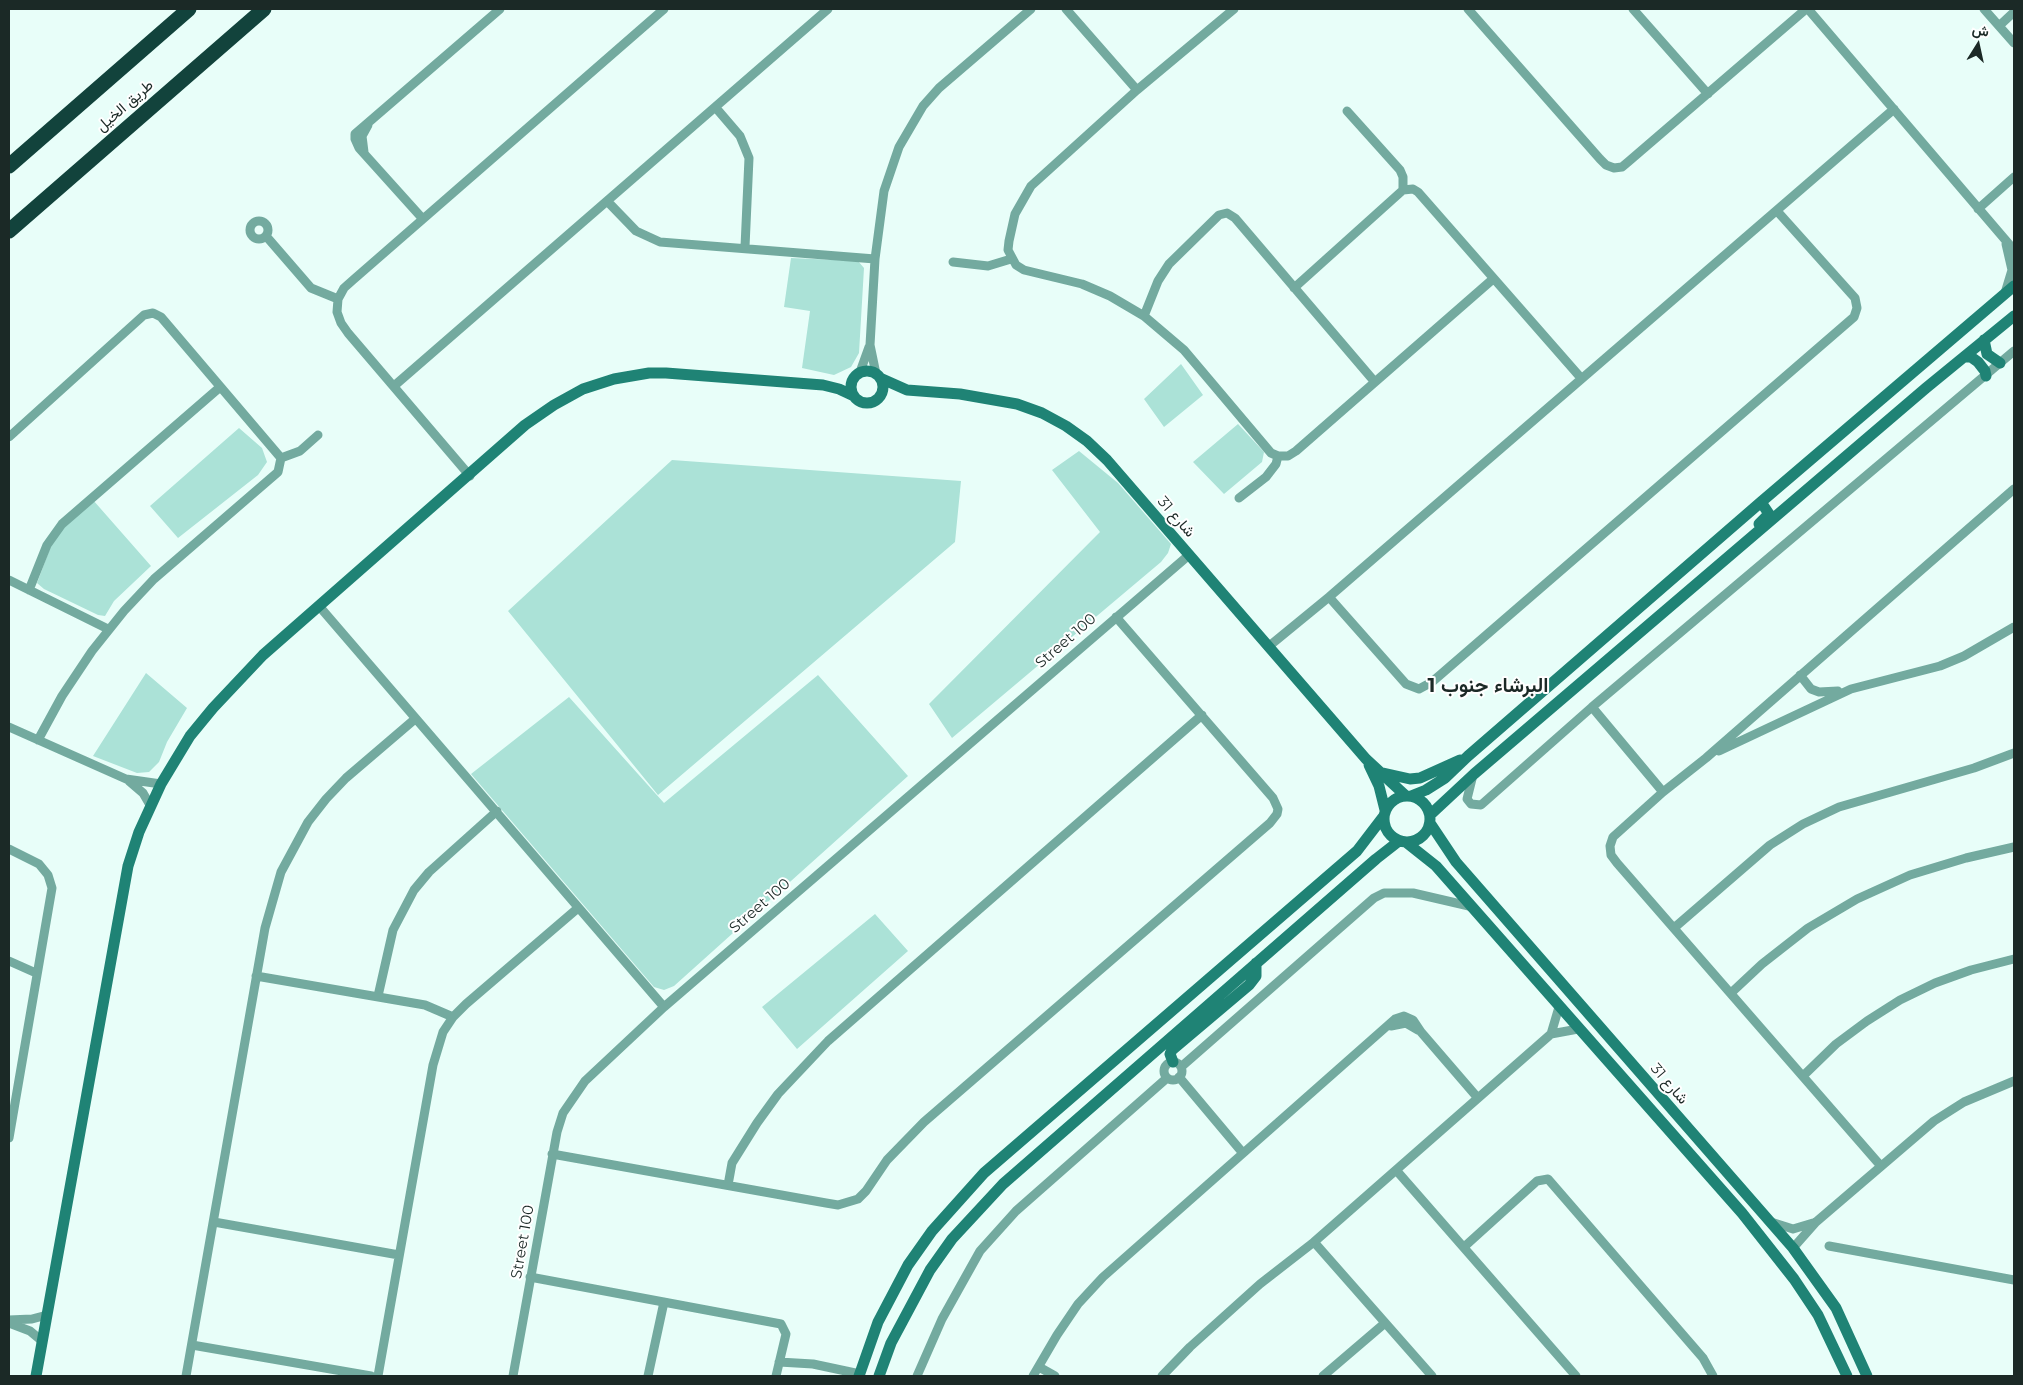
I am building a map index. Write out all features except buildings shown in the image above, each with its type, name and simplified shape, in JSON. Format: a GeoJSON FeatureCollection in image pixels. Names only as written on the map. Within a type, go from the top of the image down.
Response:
{"type":"FeatureCollection","features":[{"type":"Feature","properties":{"kind":"highway","name":"طريق الخيل"},"geometry":{"type":"LineString","coordinates":[[9,166],[189,9]]}},
{"type":"Feature","properties":{"kind":"highway","name":"طريق الخيل"},"geometry":{"type":"LineString","coordinates":[[9,230],[264,9]]}},
{"type":"Feature","properties":{"kind":"street"},"geometry":{"type":"LineString","coordinates":[[422,218],[356,144],[355,134],[500,9]]}},
{"type":"Feature","properties":{"kind":"street"},"geometry":{"type":"LineString","coordinates":[[470,476],[340,323],[337,312],[338,300],[344,288],[422,218],[664,9]]}},
{"type":"Feature","properties":{"kind":"street"},"geometry":{"type":"LineString","coordinates":[[394,386],[828,9]]}},
{"type":"Feature","properties":{"kind":"street"},"geometry":{"type":"LineString","coordinates":[[36,1376],[128,866],[150,805],[190,736],[237,680],[319,606],[470,476],[525,425],[554,405],[583,389],[614,379],[649,373],[823,385],[839,389],[867,403],[879,399],[883,387],[878,376],[870,345],[876,259],[884,192],[899,147],[910,126],[938,88],[1031,9]]}},
{"type":"Feature","properties":{"kind":"street"},"geometry":{"type":"LineString","coordinates":[[1066,9],[1137,90]]}},
{"type":"Feature","properties":{"kind":"street"},"geometry":{"type":"LineString","coordinates":[[1234,9],[1137,90],[1030,186],[1015,214],[1008,250],[1011,259],[1024,270],[1082,284],[1110,296],[1144,316],[1184,350],[1271,453],[1278,456],[1288,456],[1296,451],[1493,279]]}},
{"type":"Feature","properties":{"kind":"street"},"geometry":{"type":"LineString","coordinates":[[1468,9],[1606,165],[1614,168],[1622,166],[1807,9],[2014,250]]}},
{"type":"Feature","properties":{"kind":"street"},"geometry":{"type":"LineString","coordinates":[[1633,9],[1708,94]]}},
{"type":"Feature","properties":{"kind":"street"},"geometry":{"type":"LineString","coordinates":[[1984,9],[2014,43]]}},
{"type":"Feature","properties":{"kind":"street"},"geometry":{"type":"LineString","coordinates":[[1999,26],[2014,12]]}},
{"type":"Feature","properties":{"kind":"street"},"geometry":{"type":"LineString","coordinates":[[716,108],[740,136],[749,158],[745,247]]}},
{"type":"Feature","properties":{"kind":"street"},"geometry":{"type":"LineString","coordinates":[[1268,647],[1329,597],[1894,109]]}},
{"type":"Feature","properties":{"kind":"street"},"geometry":{"type":"LineString","coordinates":[[1347,111],[1400,170],[1403,177],[1403,190]]}},
{"type":"Feature","properties":{"kind":"street"},"geometry":{"type":"LineString","coordinates":[[1978,209],[2014,177]]}},
{"type":"Feature","properties":{"kind":"street"},"geometry":{"type":"LineString","coordinates":[[1294,288],[1403,190],[1414,189],[1581,378]]}},
{"type":"Feature","properties":{"kind":"street"},"geometry":{"type":"LineString","coordinates":[[608,202],[636,232],[648,238],[675,244],[745,247],[876,259]]}},
{"type":"Feature","properties":{"kind":"street"},"geometry":{"type":"LineString","coordinates":[[1329,597],[1406,684],[1419,689],[1432,682],[1854,317],[1857,308],[1855,298],[1777,211]]}},
{"type":"Feature","properties":{"kind":"street"},"geometry":{"type":"LineString","coordinates":[[1144,316],[1158,280],[1169,264],[1212,224],[1219,215],[1228,213],[1374,381]]}},
{"type":"Feature","properties":{"kind":"street"},"geometry":{"type":"LineString","coordinates":[[266,236],[311,288],[338,300]]}},
{"type":"Feature","properties":{"kind":"street"},"geometry":{"type":"LineString","coordinates":[[2003,237],[2014,244]]}},
{"type":"Feature","properties":{"kind":"street"},"geometry":{"type":"LineString","coordinates":[[2003,237],[2008,247],[2012,270],[2004,296]]}},
{"type":"Feature","properties":{"kind":"street"},"geometry":{"type":"LineString","coordinates":[[953,262],[988,266],[1011,259]]}},
{"type":"Feature","properties":{"kind":"street"},"geometry":{"type":"LineString","coordinates":[[779,1362],[813,1364],[859,1375],[878,1322],[908,1265],[932,1231],[984,1173],[1357,851],[1395,799],[1426,790],[1445,778],[1761,502],[2014,286]]}},
{"type":"Feature","properties":{"kind":"street"},"geometry":{"type":"LineString","coordinates":[[9,436],[134,326],[144,315],[153,313],[161,317],[168,328],[219,388],[281,458],[278,472],[154,580],[108,629],[62,696],[38,740]]}},
{"type":"Feature","properties":{"kind":"street"},"geometry":{"type":"LineString","coordinates":[[878,1376],[891,1343],[930,1270],[978,1209],[1034,1156],[1256,963],[1403,842],[1422,837],[1430,819],[1474,774],[2014,316]]}},
{"type":"Feature","properties":{"kind":"street"},"geometry":{"type":"LineString","coordinates":[[1984,340],[1987,354],[2000,363]]}},
{"type":"Feature","properties":{"kind":"street"},"geometry":{"type":"LineString","coordinates":[[854,396],[851,385],[858,374],[870,345]]}},
{"type":"Feature","properties":{"kind":"street"},"geometry":{"type":"LineString","coordinates":[[1474,774],[1468,799],[1471,804],[1481,805],[1592,707],[2014,351]]}},
{"type":"Feature","properties":{"kind":"street"},"geometry":{"type":"LineString","coordinates":[[1964,357],[1971,357],[1978,362],[1986,371],[1986,376]]}},
{"type":"Feature","properties":{"kind":"street"},"geometry":{"type":"LineString","coordinates":[[823,385],[871,371],[878,376]]}},
{"type":"Feature","properties":{"kind":"street","name":"شارع 31"},"geometry":{"type":"LineString","coordinates":[[878,376],[907,390],[960,394],[1017,404],[1042,413],[1066,426],[1087,441],[1107,460],[1366,759],[1408,796]]}},
{"type":"Feature","properties":{"kind":"street"},"geometry":{"type":"LineString","coordinates":[[29,590],[47,545],[62,524],[219,388]]}},
{"type":"Feature","properties":{"kind":"street","name":"شارع 31"},"geometry":{"type":"LineString","coordinates":[[879,399],[907,390]]}},
{"type":"Feature","properties":{"kind":"street"},"geometry":{"type":"LineString","coordinates":[[281,458],[300,451],[318,435]]}},
{"type":"Feature","properties":{"kind":"street"},"geometry":{"type":"LineString","coordinates":[[1239,498],[1266,477],[1276,464],[1278,456]]}},
{"type":"Feature","properties":{"kind":"street"},"geometry":{"type":"LineString","coordinates":[[1880,1165],[1617,863],[1611,855],[1610,846],[1612,837],[1706,758],[2014,489]]}},
{"type":"Feature","properties":{"kind":"street"},"geometry":{"type":"LineString","coordinates":[[1726,560],[1732,549],[1768,515],[1761,502]]}},
{"type":"Feature","properties":{"kind":"street","name":"Street 100"},"geometry":{"type":"LineString","coordinates":[[513,1376],[552,1154],[563,1113],[572,1096],[598,1067],[664,1007],[1189,555]]}},
{"type":"Feature","properties":{"kind":"street"},"geometry":{"type":"LineString","coordinates":[[9,580],[108,629]]}},
{"type":"Feature","properties":{"kind":"street"},"geometry":{"type":"LineString","coordinates":[[319,606],[415,720],[497,811],[664,1007]]}},
{"type":"Feature","properties":{"kind":"street"},"geometry":{"type":"LineString","coordinates":[[552,1154],[837,1205],[858,1198],[866,1191],[887,1160],[924,1122],[1270,823],[1277,814],[1276,803],[1116,617]]}},
{"type":"Feature","properties":{"kind":"street"},"geometry":{"type":"LineString","coordinates":[[1706,758],[1778,722],[1851,689],[1948,662],[1988,644],[2014,627]]}},
{"type":"Feature","properties":{"kind":"street"},"geometry":{"type":"LineString","coordinates":[[1800,675],[1811,689],[1819,692],[1851,689]]}},
{"type":"Feature","properties":{"kind":"street"},"geometry":{"type":"LineString","coordinates":[[1592,707],[1664,792]]}},
{"type":"Feature","properties":{"kind":"street"},"geometry":{"type":"LineString","coordinates":[[728,1185],[732,1163],[757,1123],[778,1094],[828,1041],[1202,716]]}},
{"type":"Feature","properties":{"kind":"street"},"geometry":{"type":"LineString","coordinates":[[186,1376],[256,976],[272,900],[285,864],[308,822],[346,778],[415,720]]}},
{"type":"Feature","properties":{"kind":"street"},"geometry":{"type":"LineString","coordinates":[[9,727],[126,779],[138,788],[150,805]]}},
{"type":"Feature","properties":{"kind":"street"},"geometry":{"type":"LineString","coordinates":[[1674,928],[1770,845],[1803,824],[1848,804],[1974,768],[2014,754]]}},
{"type":"Feature","properties":{"kind":"street"},"geometry":{"type":"LineString","coordinates":[[1382,773],[1410,779],[1420,778],[1468,756]]}},
{"type":"Feature","properties":{"kind":"street","name":"شارع 31"},"geometry":{"type":"LineString","coordinates":[[1366,759],[1380,786],[1384,813]]}},
{"type":"Feature","properties":{"kind":"street"},"geometry":{"type":"LineString","coordinates":[[126,779],[161,784]]}},
{"type":"Feature","properties":{"kind":"street"},"geometry":{"type":"LineString","coordinates":[[1408,796],[1424,803],[1430,819]]}},
{"type":"Feature","properties":{"kind":"street"},"geometry":{"type":"LineString","coordinates":[[378,996],[394,930],[414,890],[429,872],[497,811]]}},
{"type":"Feature","properties":{"kind":"street"},"geometry":{"type":"LineString","coordinates":[[1384,813],[1386,829],[1436,866],[1469,906],[1742,1214],[1794,1279],[1818,1314],[1847,1376]]}},
{"type":"Feature","properties":{"kind":"street","name":"شارع 31"},"geometry":{"type":"LineString","coordinates":[[1430,819],[1456,862],[1793,1248],[1836,1308],[1867,1376]]}},
{"type":"Feature","properties":{"kind":"street"},"geometry":{"type":"LineString","coordinates":[[1731,993],[1762,964],[1808,928],[1857,898],[1910,875],[1966,858],[2014,847]]}},
{"type":"Feature","properties":{"kind":"street"},"geometry":{"type":"LineString","coordinates":[[9,850],[39,864],[48,875],[52,888],[12,1101],[9,1138]]}},
{"type":"Feature","properties":{"kind":"street"},"geometry":{"type":"LineString","coordinates":[[1166,1078],[1164,1068],[1177,1065],[1374,898],[1384,893],[1413,893],[1469,906]]}},
{"type":"Feature","properties":{"kind":"street"},"geometry":{"type":"LineString","coordinates":[[378,1376],[437,1048],[443,1032],[452,1017],[578,908]]}},
{"type":"Feature","properties":{"kind":"street"},"geometry":{"type":"LineString","coordinates":[[1803,1076],[1836,1044],[1867,1020],[1900,1000],[1935,983],[1971,970],[2014,959]]}},
{"type":"Feature","properties":{"kind":"street"},"geometry":{"type":"LineString","coordinates":[[9,961],[36,973]]}},
{"type":"Feature","properties":{"kind":"street"},"geometry":{"type":"LineString","coordinates":[[1242,1152],[1180,1077],[1177,1065],[1170,1054],[1172,1050],[1248,985],[1256,976],[1256,963]]}},
{"type":"Feature","properties":{"kind":"street"},"geometry":{"type":"LineString","coordinates":[[256,976],[425,1005],[452,1017]]}},
{"type":"Feature","properties":{"kind":"street"},"geometry":{"type":"LineString","coordinates":[[1551,1034],[1559,1008]]}},
{"type":"Feature","properties":{"kind":"street"},"geometry":{"type":"LineString","coordinates":[[1033,1376],[1078,1304],[1104,1277],[1242,1152],[1395,1019],[1404,1016],[1413,1020],[1420,1032],[1477,1097]]}},
{"type":"Feature","properties":{"kind":"street"},"geometry":{"type":"LineString","coordinates":[[1162,1376],[1190,1347],[1260,1284],[1314,1242],[1551,1034],[1578,1029]]}},
{"type":"Feature","properties":{"kind":"street"},"geometry":{"type":"LineString","coordinates":[[1166,1078],[1173,1080],[1180,1077]]}},
{"type":"Feature","properties":{"kind":"street"},"geometry":{"type":"LineString","coordinates":[[917,1376],[942,1319],[980,1251],[1029,1199],[1166,1078]]}},
{"type":"Feature","properties":{"kind":"street"},"geometry":{"type":"LineString","coordinates":[[1742,1214],[1779,1250],[1785,1251],[1793,1248],[1816,1222],[1880,1165],[1934,1121],[1964,1102],[2014,1082]]}},
{"type":"Feature","properties":{"kind":"street"},"geometry":{"type":"LineString","coordinates":[[1396,1170],[1576,1376]]}},
{"type":"Feature","properties":{"kind":"street"},"geometry":{"type":"LineString","coordinates":[[1464,1246],[1527,1192],[1536,1181],[1544,1178],[1551,1181],[1703,1358],[1713,1376]]}},
{"type":"Feature","properties":{"kind":"street"},"geometry":{"type":"LineString","coordinates":[[1768,1220],[1784,1228],[1793,1229],[1816,1222]]}},
{"type":"Feature","properties":{"kind":"street"},"geometry":{"type":"LineString","coordinates":[[214,1222],[400,1255]]}},
{"type":"Feature","properties":{"kind":"street"},"geometry":{"type":"LineString","coordinates":[[1314,1242],[1432,1376]]}},
{"type":"Feature","properties":{"kind":"street"},"geometry":{"type":"LineString","coordinates":[[1829,1246],[2014,1280]]}},
{"type":"Feature","properties":{"kind":"street"},"geometry":{"type":"LineString","coordinates":[[530,1277],[780,1324],[786,1334],[776,1376]]}},
{"type":"Feature","properties":{"kind":"street"},"geometry":{"type":"LineString","coordinates":[[648,1376],[664,1302]]}},
{"type":"Feature","properties":{"kind":"street"},"geometry":{"type":"LineString","coordinates":[[9,1321],[32,1319],[47,1315]]}},
{"type":"Feature","properties":{"kind":"street"},"geometry":{"type":"LineString","coordinates":[[9,1321],[30,1331],[42,1341]]}},
{"type":"Feature","properties":{"kind":"street"},"geometry":{"type":"LineString","coordinates":[[1323,1376],[1385,1323]]}},
{"type":"Feature","properties":{"kind":"street"},"geometry":{"type":"LineString","coordinates":[[192,1345],[371,1376]]}},
{"type":"Feature","properties":{"kind":"street"},"geometry":{"type":"LineString","coordinates":[[1039,1367],[1054,1376]]}},
{"type":"Feature","properties":{"kind":"green space"},"geometry":{"type":"Polygon","coordinates":[[[791,258],[858,261],[864,268],[859,353],[851,367],[834,375],[802,368],[810,311],[784,307],[791,258]]]}},
{"type":"Feature","properties":{"kind":"green space"},"geometry":{"type":"Polygon","coordinates":[[[1181,364],[1203,395],[1164,427],[1144,399],[1181,364]]]}},
{"type":"Feature","properties":{"kind":"green space"},"geometry":{"type":"Polygon","coordinates":[[[1238,424],[1264,452],[1262,462],[1224,494],[1193,462],[1238,424]]]}},
{"type":"Feature","properties":{"kind":"green space"},"geometry":{"type":"Polygon","coordinates":[[[239,428],[262,448],[267,462],[258,475],[178,538],[150,506],[239,428]]]}},
{"type":"Feature","properties":{"kind":"green space"},"geometry":{"type":"Polygon","coordinates":[[[1079,451],[1118,483],[1171,544],[1168,553],[1161,562],[952,738],[929,704],[1100,532],[1052,470],[1079,451]]]}},
{"type":"Feature","properties":{"kind":"green space"},"geometry":{"type":"Polygon","coordinates":[[[672,460],[961,481],[955,542],[658,795],[508,611],[672,460]]]}},
{"type":"Feature","properties":{"kind":"green space"},"geometry":{"type":"Polygon","coordinates":[[[93,500],[151,566],[114,601],[105,616],[98,615],[44,589],[37,583],[52,543],[64,527],[93,500]]]}},
{"type":"Feature","properties":{"kind":"green space"},"geometry":{"type":"Polygon","coordinates":[[[146,673],[187,708],[167,742],[159,762],[149,772],[137,773],[93,756],[146,673]]]}},
{"type":"Feature","properties":{"kind":"green space"},"geometry":{"type":"Polygon","coordinates":[[[818,675],[908,776],[674,986],[664,990],[654,987],[471,774],[569,697],[664,803],[818,675]]]}},
{"type":"Feature","properties":{"kind":"green space"},"geometry":{"type":"Polygon","coordinates":[[[875,914],[908,951],[797,1049],[762,1007],[875,914]]]}},
{"type":"Feature","properties":{"kind":"district","name":"البرشاء جنوب 1"},"geometry":{"type":"Point","coordinates":[1488,686]}}]}
